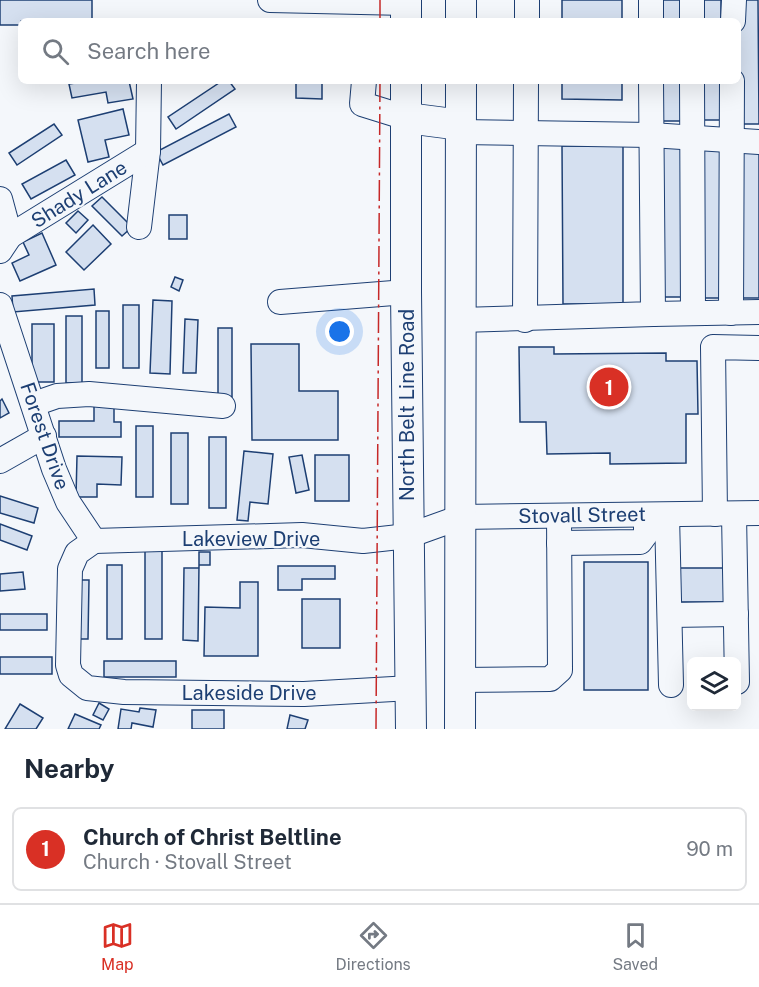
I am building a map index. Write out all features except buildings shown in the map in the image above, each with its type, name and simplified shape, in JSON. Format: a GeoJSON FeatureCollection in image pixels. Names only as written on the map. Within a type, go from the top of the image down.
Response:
{"type":"FeatureCollection","features":[{"type":"Feature","properties":{"kind":"main road"},"geometry":{"type":"LineString","coordinates":[[461,0],[461,18]]}},
{"type":"Feature","properties":{"kind":"main road","name":"North Belt Line Road"},"geometry":{"type":"LineString","coordinates":[[406,84],[411,729]]}},
{"type":"Feature","properties":{"kind":"main road"},"geometry":{"type":"LineString","coordinates":[[460,729],[461,84]]}},
{"type":"Feature","properties":{"kind":"main road"},"geometry":{"type":"LineString","coordinates":[[406,118],[461,129]]}},
{"type":"Feature","properties":{"kind":"street"},"geometry":{"type":"LineString","coordinates":[[270,0],[406,8]]}},
{"type":"Feature","properties":{"kind":"street"},"geometry":{"type":"LineString","coordinates":[[527,0],[527,18]]}},
{"type":"Feature","properties":{"kind":"street"},"geometry":{"type":"LineString","coordinates":[[651,0],[651,18]]}},
{"type":"Feature","properties":{"kind":"street"},"geometry":{"type":"LineString","coordinates":[[692,0],[692,18]]}},
{"type":"Feature","properties":{"kind":"street"},"geometry":{"type":"LineString","coordinates":[[734,0],[734,18]]}},
{"type":"Feature","properties":{"kind":"street"},"geometry":{"type":"LineString","coordinates":[[139,227],[148,151],[149,84]]}},
{"type":"Feature","properties":{"kind":"street"},"geometry":{"type":"LineString","coordinates":[[364,84],[362,104],[406,118]]}},
{"type":"Feature","properties":{"kind":"street"},"geometry":{"type":"LineString","coordinates":[[525,320],[526,84]]}},
{"type":"Feature","properties":{"kind":"street"},"geometry":{"type":"LineString","coordinates":[[651,84],[653,314]]}},
{"type":"Feature","properties":{"kind":"street"},"geometry":{"type":"LineString","coordinates":[[692,84],[693,313]]}},
{"type":"Feature","properties":{"kind":"street"},"geometry":{"type":"LineString","coordinates":[[731,313],[732,84]]}},
{"type":"Feature","properties":{"kind":"street"},"geometry":{"type":"LineString","coordinates":[[461,129],[526,133],[651,135],[759,142]]}},
{"type":"Feature","properties":{"kind":"street","name":"Shady Lane"},"geometry":{"type":"LineString","coordinates":[[5,244],[148,151]]}},
{"type":"Feature","properties":{"kind":"street"},"geometry":{"type":"LineString","coordinates":[[0,199],[5,244]]}},
{"type":"Feature","properties":{"kind":"street"},"geometry":{"type":"LineString","coordinates":[[280,302],[406,292]]}},
{"type":"Feature","properties":{"kind":"street","name":"Forest Drive"},"geometry":{"type":"LineString","coordinates":[[0,304],[54,469],[68,502],[94,542]]}},
{"type":"Feature","properties":{"kind":"street"},"geometry":{"type":"LineString","coordinates":[[461,320],[759,312]]}},
{"type":"Feature","properties":{"kind":"street"},"geometry":{"type":"LineString","coordinates":[[737,657],[736,614],[725,514],[713,347],[759,348]]}},
{"type":"Feature","properties":{"kind":"street"},"geometry":{"type":"LineString","coordinates":[[33,404],[57,396],[88,394],[223,406]]}},
{"type":"Feature","properties":{"kind":"street"},"geometry":{"type":"LineString","coordinates":[[0,461],[44,436]]}},
{"type":"Feature","properties":{"kind":"street","name":"Stovall Street"},"geometry":{"type":"LineString","coordinates":[[408,536],[461,517],[759,513]]}},
{"type":"Feature","properties":{"kind":"street"},"geometry":{"type":"LineString","coordinates":[[559,543],[640,542],[657,514]]}},
{"type":"Feature","properties":{"kind":"street"},"geometry":{"type":"LineString","coordinates":[[657,514],[670,615],[671,685]]}},
{"type":"Feature","properties":{"kind":"street"},"geometry":{"type":"LineString","coordinates":[[461,680],[550,679],[560,670],[559,516]]}},
{"type":"Feature","properties":{"kind":"street","name":"Lakeview Drive"},"geometry":{"type":"LineString","coordinates":[[94,542],[302,535],[363,542],[408,536]]}},
{"type":"Feature","properties":{"kind":"street","name":"Lakeside Drive"},"geometry":{"type":"LineString","coordinates":[[94,542],[77,553],[70,569],[68,665],[71,675],[87,688],[124,692],[220,695],[411,688]]}},
{"type":"Feature","properties":{"kind":"street"},"geometry":{"type":"LineString","coordinates":[[670,615],[736,614]]}},
{"type":"Feature","properties":{"kind":"power"},"geometry":{"type":"LineString","coordinates":[[380,0],[380,18]]}},
{"type":"Feature","properties":{"kind":"power"},"geometry":{"type":"LineString","coordinates":[[376,729],[380,84]]}},
{"type":"Feature","properties":{"kind":"place","name":"Church of Christ Beltline"},"geometry":{"type":"Point","coordinates":[609,387]}}]}
